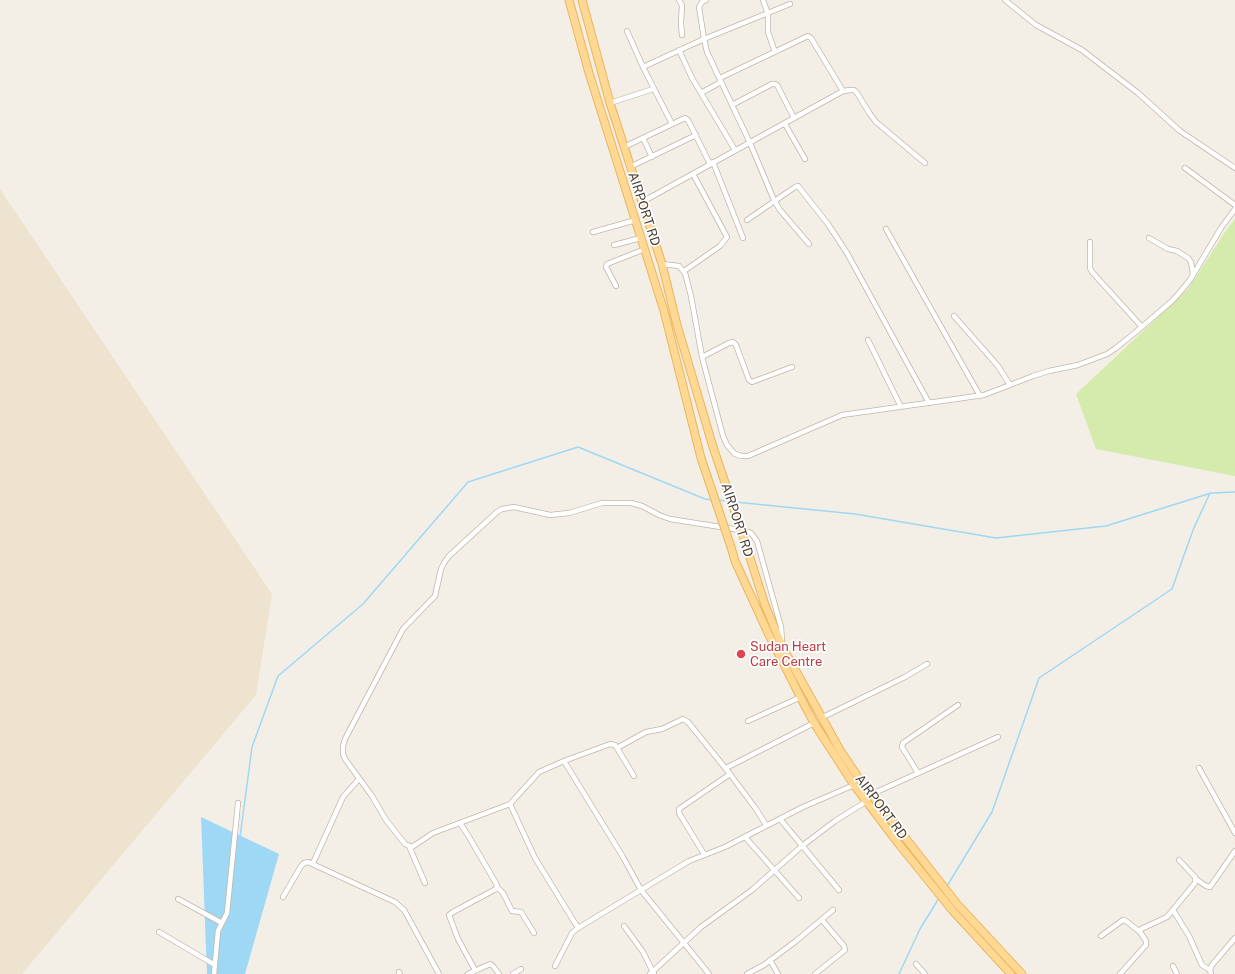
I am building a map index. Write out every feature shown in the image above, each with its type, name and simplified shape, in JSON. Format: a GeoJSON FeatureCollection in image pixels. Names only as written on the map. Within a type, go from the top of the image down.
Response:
{"type":"FeatureCollection","features":[{"type":"Feature","properties":{"kind":"main road"},"geometry":{"type":"LineString","coordinates":[[569,0],[589,73],[664,311],[701,458],[731,547],[734,561],[769,635],[814,723],[854,785],[898,843],[929,876]]}},
{"type":"Feature","properties":{"kind":"main road","name":"AIRPORT RD"},"geometry":{"type":"LineString","coordinates":[[582,0],[610,103],[662,264],[677,325],[713,447],[765,605],[782,646],[840,750],[929,876],[954,907],[1020,973]]}},
{"type":"Feature","properties":{"kind":"main road"},"geometry":{"type":"LineString","coordinates":[[954,907],[1011,974]]}},
{"type":"Feature","properties":{"kind":"street"},"geometry":{"type":"LineString","coordinates":[[679,0],[682,9],[680,20],[682,35]]}},
{"type":"Feature","properties":{"kind":"street"},"geometry":{"type":"LineString","coordinates":[[697,0],[700,5],[707,52],[750,143],[774,200],[780,210],[809,244]]}},
{"type":"Feature","properties":{"kind":"street"},"geometry":{"type":"LineString","coordinates":[[700,5],[706,0]]}},
{"type":"Feature","properties":{"kind":"street"},"geometry":{"type":"LineString","coordinates":[[763,0],[768,14],[768,32],[775,52]]}},
{"type":"Feature","properties":{"kind":"street"},"geometry":{"type":"LineString","coordinates":[[1005,0],[1036,25],[1082,50],[1138,94],[1180,131],[1235,168]]}},
{"type":"Feature","properties":{"kind":"street"},"geometry":{"type":"LineString","coordinates":[[642,67],[704,39],[790,4]]}},
{"type":"Feature","properties":{"kind":"street"},"geometry":{"type":"LineString","coordinates":[[627,31],[642,67],[672,124]]}},
{"type":"Feature","properties":{"kind":"street"},"geometry":{"type":"LineString","coordinates":[[701,93],[721,80],[775,52],[809,37],[843,91]]}},
{"type":"Feature","properties":{"kind":"street"},"geometry":{"type":"LineString","coordinates":[[679,50],[684,64],[735,150]]}},
{"type":"Feature","properties":{"kind":"street"},"geometry":{"type":"LineString","coordinates":[[732,105],[772,84],[775,84],[777,85],[794,118]]}},
{"type":"Feature","properties":{"kind":"street"},"geometry":{"type":"LineString","coordinates":[[610,103],[653,89]]}},
{"type":"Feature","properties":{"kind":"street"},"geometry":{"type":"LineString","coordinates":[[642,202],[843,91],[852,89],[856,91],[876,122],[924,163]]}},
{"type":"Feature","properties":{"kind":"street"},"geometry":{"type":"LineString","coordinates":[[624,147],[687,118],[712,163],[743,238]]}},
{"type":"Feature","properties":{"kind":"street"},"geometry":{"type":"LineString","coordinates":[[785,124],[805,159]]}},
{"type":"Feature","properties":{"kind":"street"},"geometry":{"type":"LineString","coordinates":[[630,167],[696,135]]}},
{"type":"Feature","properties":{"kind":"street"},"geometry":{"type":"LineString","coordinates":[[643,138],[652,157]]}},
{"type":"Feature","properties":{"kind":"street"},"geometry":{"type":"LineString","coordinates":[[1185,168],[1235,205]]}},
{"type":"Feature","properties":{"kind":"street"},"geometry":{"type":"LineString","coordinates":[[684,271],[720,246],[728,237],[693,174]]}},
{"type":"Feature","properties":{"kind":"street"},"geometry":{"type":"LineString","coordinates":[[747,220],[774,200],[798,186],[828,224],[847,253],[929,403]]}},
{"type":"Feature","properties":{"kind":"street"},"geometry":{"type":"LineString","coordinates":[[662,264],[677,266],[684,271],[691,296],[702,357],[725,441],[735,454],[741,456],[753,454],[842,415],[980,396],[1049,371],[1078,365],[1096,359],[1116,348],[1172,301],[1193,274],[1221,228],[1235,209]]}},
{"type":"Feature","properties":{"kind":"street"},"geometry":{"type":"LineString","coordinates":[[592,232],[636,220]]}},
{"type":"Feature","properties":{"kind":"street"},"geometry":{"type":"LineString","coordinates":[[886,229],[980,396]]}},
{"type":"Feature","properties":{"kind":"street"},"geometry":{"type":"LineString","coordinates":[[614,245],[641,238]]}},
{"type":"Feature","properties":{"kind":"street"},"geometry":{"type":"LineString","coordinates":[[1150,238],[1168,249],[1177,251],[1188,258],[1192,264],[1193,274]]}},
{"type":"Feature","properties":{"kind":"street"},"geometry":{"type":"LineString","coordinates":[[1090,242],[1090,268],[1092,272],[1142,327]]}},
{"type":"Feature","properties":{"kind":"street"},"geometry":{"type":"LineString","coordinates":[[616,286],[606,267],[607,264],[645,249]]}},
{"type":"Feature","properties":{"kind":"street"},"geometry":{"type":"LineString","coordinates":[[954,316],[998,366],[1010,385]]}},
{"type":"Feature","properties":{"kind":"street"},"geometry":{"type":"LineString","coordinates":[[868,340],[901,407]]}},
{"type":"Feature","properties":{"kind":"street"},"geometry":{"type":"LineString","coordinates":[[702,357],[730,342],[734,342],[748,380],[752,382],[792,367]]}},
{"type":"Feature","properties":{"kind":"street"},"geometry":{"type":"LineString","coordinates":[[634,776],[615,745],[610,744],[539,772],[510,804],[433,833],[416,845],[410,846],[405,844],[393,830],[372,796],[342,754],[345,739],[399,635],[408,622],[435,596],[441,568],[449,556],[502,509],[514,507],[550,515],[569,513],[602,503],[631,503],[642,506],[670,519],[751,533],[757,542],[781,627],[782,646]]}},
{"type":"Feature","properties":{"kind":"street"},"geometry":{"type":"LineString","coordinates":[[821,718],[905,677],[927,664]]}},
{"type":"Feature","properties":{"kind":"street"},"geometry":{"type":"LineString","coordinates":[[748,721],[801,697]]}},
{"type":"Feature","properties":{"kind":"street"},"geometry":{"type":"LineString","coordinates":[[918,773],[902,747],[903,743],[958,705]]}},
{"type":"Feature","properties":{"kind":"street"},"geometry":{"type":"LineString","coordinates":[[617,748],[646,732],[665,728],[684,719],[726,768],[766,825]]}},
{"type":"Feature","properties":{"kind":"street"},"geometry":{"type":"LineString","coordinates":[[726,768],[814,723]]}},
{"type":"Feature","properties":{"kind":"street"},"geometry":{"type":"LineString","coordinates":[[872,794],[998,737]]}},
{"type":"Feature","properties":{"kind":"street"},"geometry":{"type":"LineString","coordinates":[[564,761],[623,857],[641,890],[709,974]]}},
{"type":"Feature","properties":{"kind":"street"},"geometry":{"type":"LineString","coordinates":[[1199,768],[1235,833]]}},
{"type":"Feature","properties":{"kind":"street"},"geometry":{"type":"LineString","coordinates":[[704,854],[679,812],[679,809],[730,774]]}},
{"type":"Feature","properties":{"kind":"street"},"geometry":{"type":"LineString","coordinates":[[312,863],[343,797],[359,779]]}},
{"type":"Feature","properties":{"kind":"street"},"geometry":{"type":"LineString","coordinates":[[555,966],[572,933],[578,928],[679,867],[704,854],[725,847],[803,807],[854,785]]}},
{"type":"Feature","properties":{"kind":"street"},"geometry":{"type":"LineString","coordinates":[[624,926],[643,952],[652,973],[707,922],[752,890],[802,846],[867,801]]}},
{"type":"Feature","properties":{"kind":"street"},"geometry":{"type":"LineString","coordinates":[[214,974],[218,931],[227,913],[238,804]]}},
{"type":"Feature","properties":{"kind":"street"},"geometry":{"type":"LineString","coordinates":[[510,804],[535,858],[578,928]]}},
{"type":"Feature","properties":{"kind":"street"},"geometry":{"type":"LineString","coordinates":[[780,819],[839,890]]}},
{"type":"Feature","properties":{"kind":"street"},"geometry":{"type":"LineString","coordinates":[[460,823],[497,883],[497,887],[503,893],[512,911],[522,912],[534,933]]}},
{"type":"Feature","properties":{"kind":"street"},"geometry":{"type":"LineString","coordinates":[[745,837],[799,898]]}},
{"type":"Feature","properties":{"kind":"street"},"geometry":{"type":"LineString","coordinates":[[410,846],[425,883]]}},
{"type":"Feature","properties":{"kind":"street"},"geometry":{"type":"LineString","coordinates":[[1179,860],[1196,879],[1210,887],[1235,851]]}},
{"type":"Feature","properties":{"kind":"street"},"geometry":{"type":"LineString","coordinates":[[283,897],[301,866],[304,863],[312,863],[400,905],[439,974]]}},
{"type":"Feature","properties":{"kind":"street"},"geometry":{"type":"LineString","coordinates":[[1140,932],[1142,928],[1167,917],[1195,883],[1196,879]]}},
{"type":"Feature","properties":{"kind":"street"},"geometry":{"type":"LineString","coordinates":[[475,970],[458,938],[449,915],[497,887]]}},
{"type":"Feature","properties":{"kind":"street"},"geometry":{"type":"LineString","coordinates":[[178,899],[222,923]]}},
{"type":"Feature","properties":{"kind":"street"},"geometry":{"type":"LineString","coordinates":[[747,974],[770,960],[833,910]]}},
{"type":"Feature","properties":{"kind":"street"},"geometry":{"type":"LineString","coordinates":[[1173,910],[1189,936],[1202,965],[1211,972],[1212,965],[1235,938]]}},
{"type":"Feature","properties":{"kind":"street"},"geometry":{"type":"LineString","coordinates":[[815,974],[845,950],[844,946],[822,920]]}},
{"type":"Feature","properties":{"kind":"street"},"geometry":{"type":"LineString","coordinates":[[1101,936],[1122,920],[1126,921],[1140,932],[1146,941],[1146,945],[1120,974]]}},
{"type":"Feature","properties":{"kind":"street"},"geometry":{"type":"LineString","coordinates":[[159,932],[215,965]]}},
{"type":"Feature","properties":{"kind":"street"},"geometry":{"type":"LineString","coordinates":[[770,960],[778,974]]}},
{"type":"Feature","properties":{"kind":"street"},"geometry":{"type":"LineString","coordinates":[[468,974],[490,964],[494,966],[499,974]]}},
{"type":"Feature","properties":{"kind":"street"},"geometry":{"type":"LineString","coordinates":[[916,964],[925,974]]}},
{"type":"Feature","properties":{"kind":"street"},"geometry":{"type":"LineString","coordinates":[[1173,966],[1177,974]]}},
{"type":"Feature","properties":{"kind":"street"},"geometry":{"type":"LineString","coordinates":[[513,974],[521,969]]}},
{"type":"Feature","properties":{"kind":"shaded area"},"geometry":{"type":"Polygon","coordinates":[[[0,189],[272,594],[256,695],[22,974],[0,974],[0,189]]]}},
{"type":"Feature","properties":{"kind":"green space"},"geometry":{"type":"Polygon","coordinates":[[[1235,219],[1235,476],[1096,449],[1076,394],[1188,289],[1235,219]]]}},
{"type":"Feature","properties":{"kind":"water"},"geometry":{"type":"Polygon","coordinates":[[[201,817],[279,854],[245,974],[207,974],[201,817]]]}},
{"type":"Feature","properties":{"kind":"waterway"},"geometry":{"type":"LineString","coordinates":[[240,837],[252,747],[278,676],[363,604],[468,482],[578,447],[705,499],[713,500]]}},
{"type":"Feature","properties":{"kind":"waterway"},"geometry":{"type":"LineString","coordinates":[[735,502],[855,514],[996,538],[1106,526],[1211,493],[1235,492]]}},
{"type":"Feature","properties":{"kind":"waterway"},"geometry":{"type":"LineString","coordinates":[[947,886],[992,812],[1039,678],[1172,589],[1193,530],[1210,493]]}},
{"type":"Feature","properties":{"kind":"waterway"},"geometry":{"type":"LineString","coordinates":[[717,500],[729,501]]}},
{"type":"Feature","properties":{"kind":"waterway"},"geometry":{"type":"LineString","coordinates":[[899,974],[920,929],[939,898]]}},
{"type":"Feature","properties":{"kind":"place","name":"Sudan Heart Care Centre"},"geometry":{"type":"Point","coordinates":[741,654]}}]}
